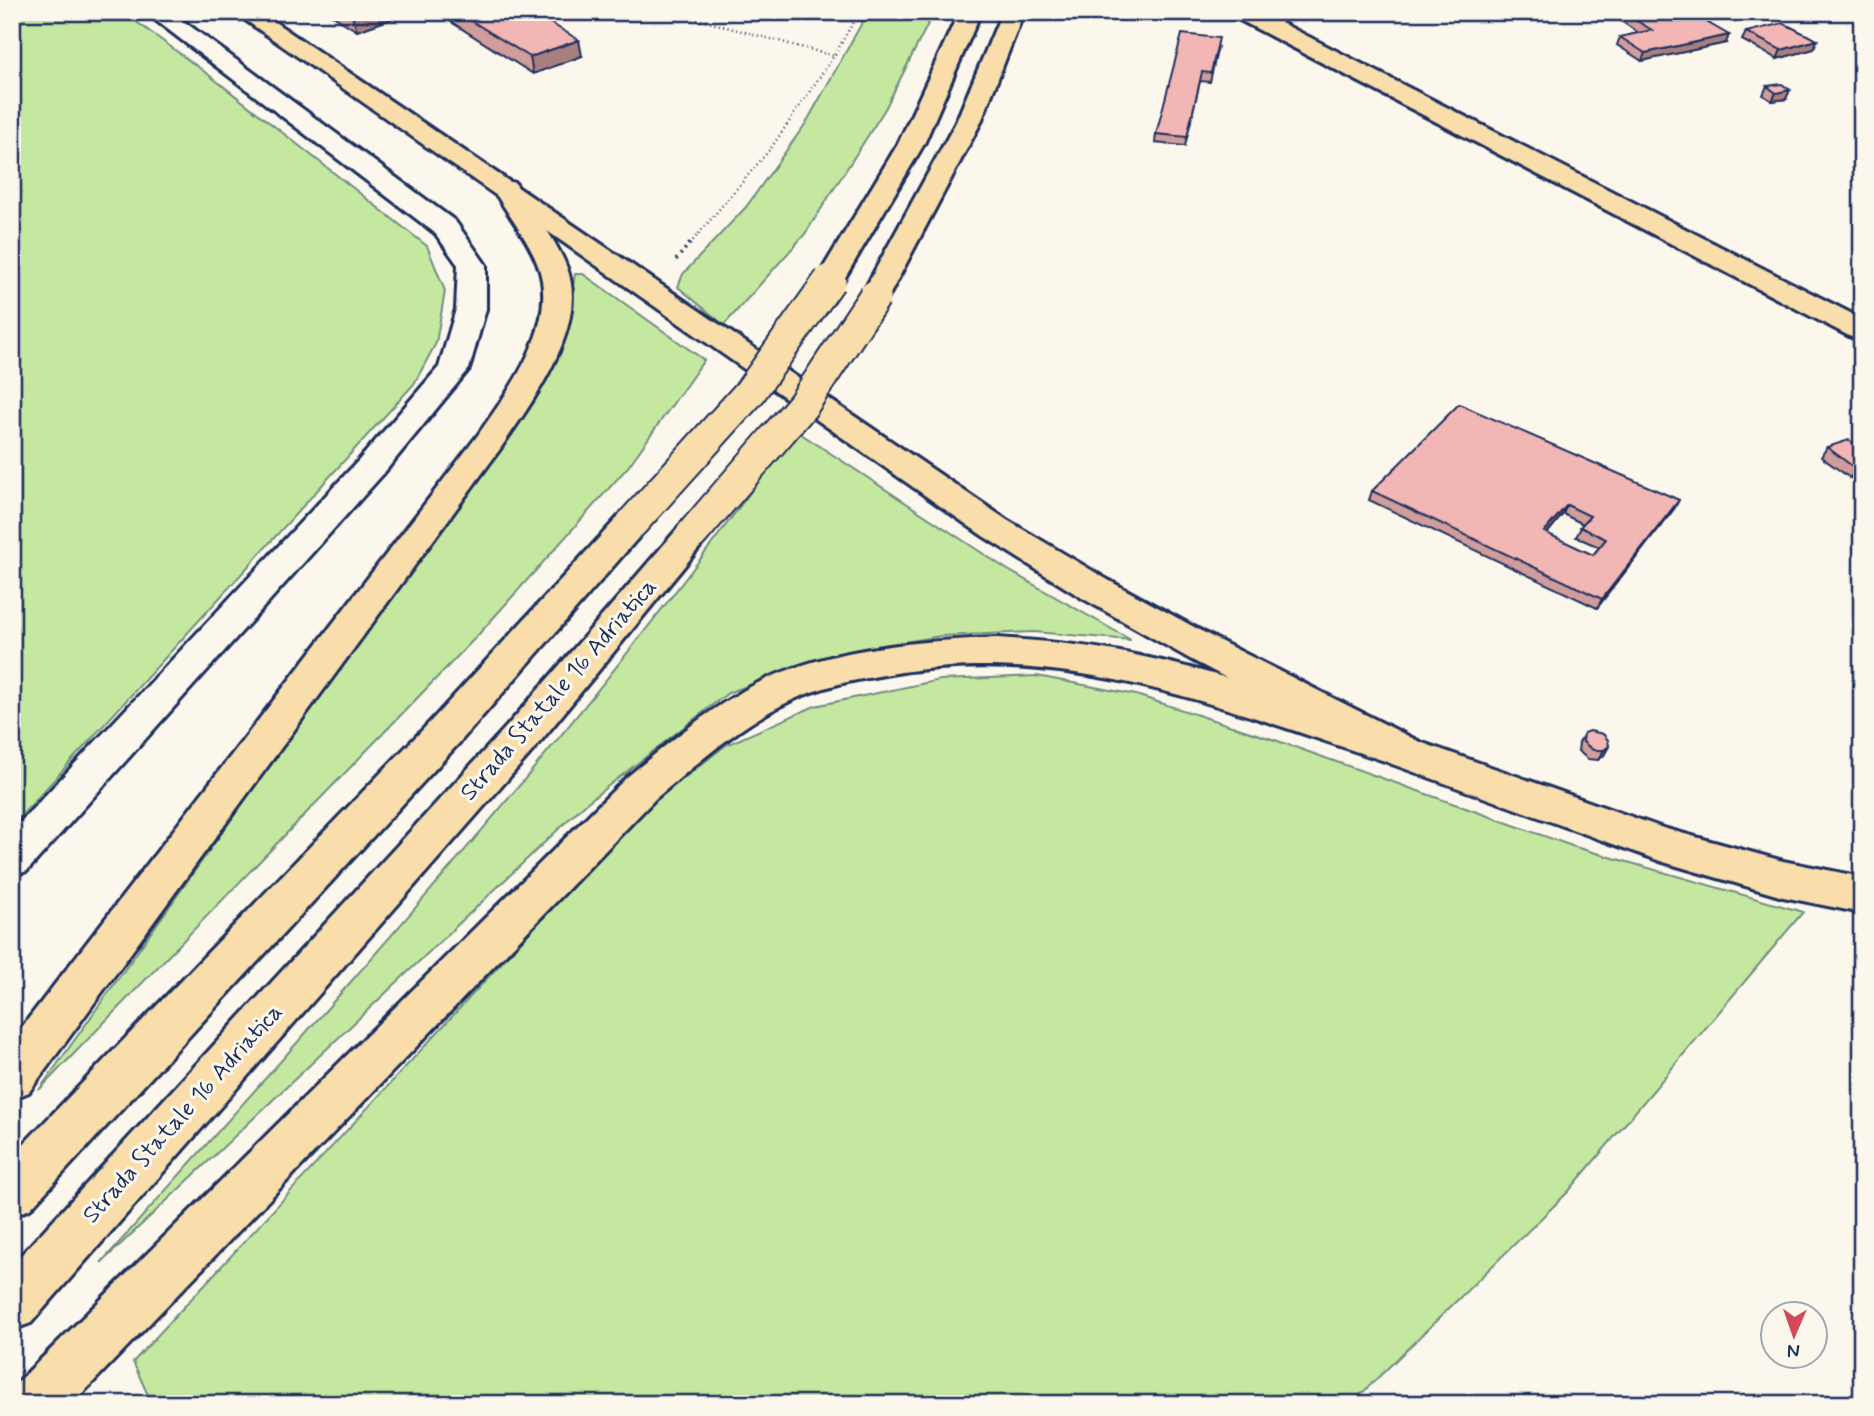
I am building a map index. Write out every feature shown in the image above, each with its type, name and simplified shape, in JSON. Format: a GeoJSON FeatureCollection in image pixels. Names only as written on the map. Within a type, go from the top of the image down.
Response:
{"type":"FeatureCollection","features":[{"type":"Feature","properties":{"kind":"main road"},"geometry":{"type":"LineString","coordinates":[[245,12],[506,189],[995,528],[1095,589],[1203,649],[1406,753]]}},
{"type":"Feature","properties":{"kind":"main road"},"geometry":{"type":"LineString","coordinates":[[12,1192],[445,732],[750,392],[831,280],[911,145],[970,12]]}},
{"type":"Feature","properties":{"kind":"main road","name":"Strada Statale 16 Adriatica"},"geometry":{"type":"LineString","coordinates":[[12,1304],[512,747],[803,405],[874,296],[950,162],[998,56],[1013,12]]}},
{"type":"Feature","properties":{"kind":"main road"},"geometry":{"type":"LineString","coordinates":[[1242,12],[1862,331]]}},
{"type":"Feature","properties":{"kind":"main road"},"geometry":{"type":"LineString","coordinates":[[12,1077],[480,454],[525,388],[550,334],[558,300],[554,270],[506,189]]}},
{"type":"Feature","properties":{"kind":"main road"},"geometry":{"type":"LineString","coordinates":[[34,1404],[641,788],[707,735],[774,692],[827,673],[890,658],[962,651],[1029,652],[1106,661],[1211,686],[1660,844],[1783,878],[1862,895]]}},
{"type":"Feature","properties":{"kind":"street"},"geometry":{"type":"LineString","coordinates":[[12,859],[371,467],[454,369],[471,309],[472,265],[445,227],[156,12]]}},
{"type":"Feature","properties":{"kind":"path"},"geometry":{"type":"LineString","coordinates":[[671,12],[834,56]]}},
{"type":"Feature","properties":{"kind":"path"},"geometry":{"type":"LineString","coordinates":[[649,288],[690,247],[771,148],[834,56],[859,12]]}},
{"type":"Feature","properties":{"kind":"green space"},"geometry":{"type":"Polygon","coordinates":[[[12,12],[123,12],[209,75],[427,246],[445,291],[436,343],[414,384],[12,826],[12,12]]]}},
{"type":"Feature","properties":{"kind":"green space"},"geometry":{"type":"Polygon","coordinates":[[[868,12],[934,12],[885,109],[805,234],[724,325],[678,287],[683,274],[746,207],[806,123],[868,12]]]}},
{"type":"Feature","properties":{"kind":"green space"},"geometry":{"type":"Polygon","coordinates":[[[575,274],[583,274],[704,360],[628,467],[479,634],[39,1090],[544,379],[565,332],[575,274]]]}},
{"type":"Feature","properties":{"kind":"green space"},"geometry":{"type":"Polygon","coordinates":[[[795,430],[1008,570],[1131,640],[1034,632],[941,636],[837,653],[728,693],[585,804],[101,1263],[371,959],[547,752],[715,540],[795,430]]]}},
{"type":"Feature","properties":{"kind":"green space"},"geometry":{"type":"Polygon","coordinates":[[[1037,676],[1136,695],[1275,740],[1575,847],[1803,912],[1568,1192],[1351,1404],[152,1404],[133,1362],[650,805],[726,745],[815,706],[940,680],[1037,676]]]}},
{"type":"Feature","properties":{"kind":"building"},"geometry":{"type":"Polygon","coordinates":[[[457,12],[532,12],[579,40],[530,57],[457,12]]]}},
{"type":"Feature","properties":{"kind":"building"},"geometry":{"type":"Polygon","coordinates":[[[1622,12],[1702,12],[1712,18],[1703,20],[1729,35],[1645,53],[1620,37],[1652,30],[1622,12]]]}},
{"type":"Feature","properties":{"kind":"building"},"geometry":{"type":"Polygon","coordinates":[[[1783,23],[1817,40],[1781,50],[1746,32],[1783,23]]]}},
{"type":"Feature","properties":{"kind":"building"},"geometry":{"type":"Polygon","coordinates":[[[1182,34],[1219,38],[1211,73],[1202,72],[1187,137],[1156,134],[1182,34]]]}},
{"type":"Feature","properties":{"kind":"building"},"geometry":{"type":"Polygon","coordinates":[[[1782,84],[1790,90],[1776,93],[1767,86],[1782,84]]]}},
{"type":"Feature","properties":{"kind":"building"},"geometry":{"type":"Polygon","coordinates":[[[1459,404],[1679,500],[1602,599],[1372,491],[1459,404]],[[1567,505],[1544,532],[1593,555],[1606,539],[1580,527],[1590,516],[1567,505]]]}},
{"type":"Feature","properties":{"kind":"building"},"geometry":{"type":"Polygon","coordinates":[[[1849,440],[1862,449],[1862,467],[1856,469],[1827,447],[1849,440]]]}},
{"type":"Feature","properties":{"kind":"building"},"geometry":{"type":"Polygon","coordinates":[[[1590,731],[1603,734],[1609,746],[1604,750],[1593,750],[1583,742],[1584,733],[1590,731]]]}}]}
